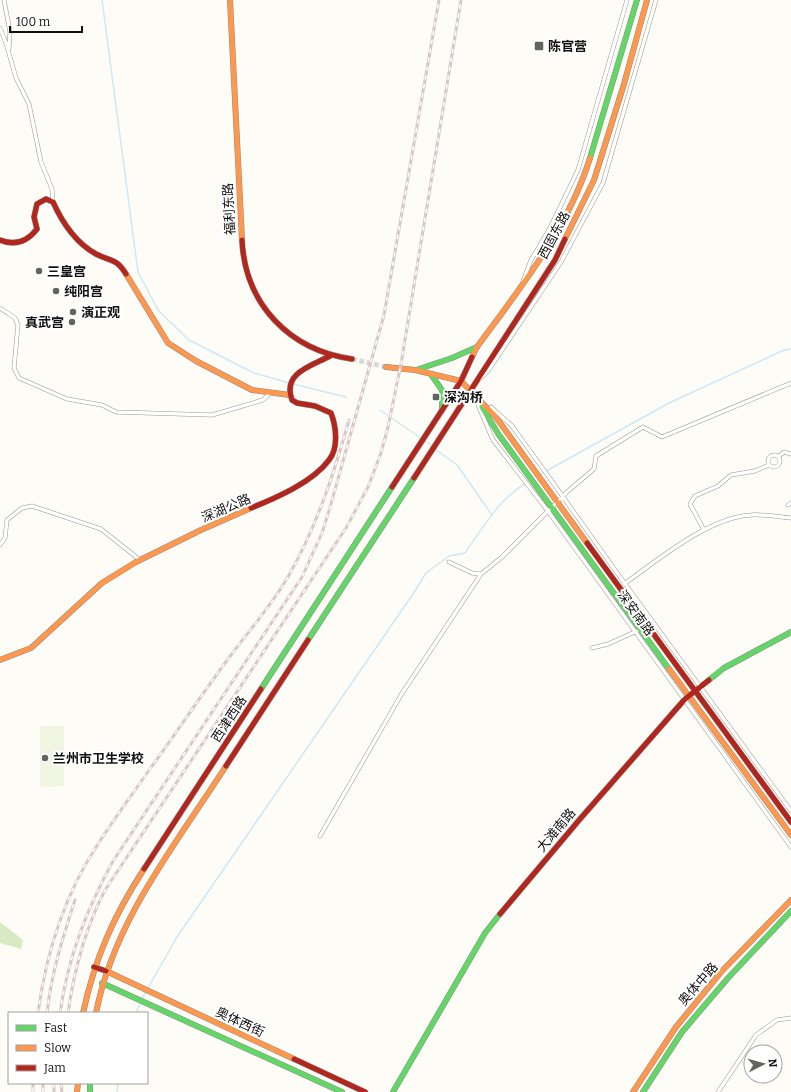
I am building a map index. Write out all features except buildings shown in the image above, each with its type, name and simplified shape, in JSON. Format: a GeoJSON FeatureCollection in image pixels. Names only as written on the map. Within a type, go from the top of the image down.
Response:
{"type":"FeatureCollection","features":[{"type":"Feature","properties":{"kind":"main road","name":"福利东路"},"geometry":{"type":"LineString","coordinates":[[230,0],[242,243],[247,269],[264,308],[282,328],[302,343],[330,356],[352,359]]}},
{"type":"Feature","properties":{"kind":"main road","name":"西固东路"},"geometry":{"type":"LineString","coordinates":[[417,448],[461,381],[477,348],[520,290],[544,253],[570,207],[584,176],[613,84],[637,0]]}},
{"type":"Feature","properties":{"kind":"main road","name":"西固东路"},"geometry":{"type":"LineString","coordinates":[[427,455],[555,260],[591,186],[624,84],[647,0]]}},
{"type":"Feature","properties":{"kind":"main road"},"geometry":{"type":"LineString","coordinates":[[0,240],[10,244],[23,242],[32,236],[37,229],[34,217],[37,204],[46,199],[53,202],[60,220],[80,242],[96,254],[118,263],[168,343],[196,361],[252,390],[290,395],[289,387],[293,376],[297,372],[330,356]]}},
{"type":"Feature","properties":{"kind":"main road"},"geometry":{"type":"LineString","coordinates":[[415,370],[477,348]]}},
{"type":"Feature","properties":{"kind":"main road"},"geometry":{"type":"LineString","coordinates":[[386,366],[415,370],[461,381],[471,388]]}},
{"type":"Feature","properties":{"kind":"main road"},"geometry":{"type":"LineString","coordinates":[[432,375],[438,381],[443,390],[444,399],[442,408]]}},
{"type":"Feature","properties":{"kind":"main road","name":"深安南路"},"geometry":{"type":"LineString","coordinates":[[471,388],[506,430],[557,504],[791,822]]}},
{"type":"Feature","properties":{"kind":"main road","name":"深安南路"},"geometry":{"type":"LineString","coordinates":[[471,388],[500,435],[538,488],[550,510],[687,698],[791,835]]}},
{"type":"Feature","properties":{"kind":"main road","name":"深湖公路"},"geometry":{"type":"LineString","coordinates":[[0,660],[31,648],[102,583],[140,560],[201,530],[277,497],[310,478],[330,460],[335,444],[335,424],[331,413],[316,406],[297,404],[292,400],[290,395]]}},
{"type":"Feature","properties":{"kind":"main road","name":"西津西路"},"geometry":{"type":"LineString","coordinates":[[84,1012],[94,967],[104,942],[128,894],[417,448]]}},
{"type":"Feature","properties":{"kind":"main road","name":"西津西路"},"geometry":{"type":"LineString","coordinates":[[96,1012],[102,983],[115,946],[138,900],[427,455]]}},
{"type":"Feature","properties":{"kind":"main road","name":"大滩南路"},"geometry":{"type":"LineString","coordinates":[[393,1092],[437,1013],[485,933],[580,819],[687,698],[724,668],[791,632]]}},
{"type":"Feature","properties":{"kind":"main road","name":"奥体中路"},"geometry":{"type":"LineString","coordinates":[[633,1092],[676,1027],[721,972],[791,900]]}},
{"type":"Feature","properties":{"kind":"main road","name":"奥体中路"},"geometry":{"type":"LineString","coordinates":[[643,1092],[682,1032],[728,978],[791,911]]}},
{"type":"Feature","properties":{"kind":"main road","name":"奥体西街"},"geometry":{"type":"LineString","coordinates":[[94,967],[106,971],[365,1092]]}},
{"type":"Feature","properties":{"kind":"main road","name":"奥体西街"},"geometry":{"type":"LineString","coordinates":[[102,983],[342,1092]]}},
{"type":"Feature","properties":{"kind":"main road"},"geometry":{"type":"LineString","coordinates":[[665,1043],[672,1046]]}},
{"type":"Feature","properties":{"kind":"street"},"geometry":{"type":"LineString","coordinates":[[4,0],[10,32],[9,52]]}},
{"type":"Feature","properties":{"kind":"street"},"geometry":{"type":"LineString","coordinates":[[520,290],[531,260],[552,224],[578,170],[627,0]]}},
{"type":"Feature","properties":{"kind":"street"},"geometry":{"type":"LineString","coordinates":[[471,388],[488,371],[561,262],[603,183],[656,0]]}},
{"type":"Feature","properties":{"kind":"street"},"geometry":{"type":"LineString","coordinates":[[0,28],[9,52],[16,78],[29,104],[41,162],[52,189],[53,202]]}},
{"type":"Feature","properties":{"kind":"street"},"geometry":{"type":"LineString","coordinates":[[0,308],[15,318],[18,325],[14,368],[20,378],[67,399],[102,405],[116,412],[212,415],[263,400],[270,392]]}},
{"type":"Feature","properties":{"kind":"street"},"geometry":{"type":"LineString","coordinates":[[320,836],[401,694],[480,574],[502,557],[563,498],[566,492],[594,469],[596,456],[643,427],[662,437],[791,383]]}},
{"type":"Feature","properties":{"kind":"street","name":"深安南路"},"geometry":{"type":"LineString","coordinates":[[471,388],[512,426],[624,584],[791,811]]}},
{"type":"Feature","properties":{"kind":"street","name":"深安南路"},"geometry":{"type":"LineString","coordinates":[[471,388],[493,440],[532,492],[550,510]]}},
{"type":"Feature","properties":{"kind":"street"},"geometry":{"type":"LineString","coordinates":[[779,456],[784,452],[791,454]]}},
{"type":"Feature","properties":{"kind":"street"},"geometry":{"type":"LineString","coordinates":[[769,465],[768,460],[770,456],[775,454],[779,456]]}},
{"type":"Feature","properties":{"kind":"street"},"geometry":{"type":"LineString","coordinates":[[704,530],[690,504],[694,496],[718,486],[731,475],[755,471],[769,465],[774,467],[779,466],[781,461],[779,456]]}},
{"type":"Feature","properties":{"kind":"street"},"geometry":{"type":"LineString","coordinates":[[0,545],[5,538],[8,520],[22,508],[32,506],[101,529],[140,560]]}},
{"type":"Feature","properties":{"kind":"street"},"geometry":{"type":"LineString","coordinates":[[624,584],[692,535],[704,530],[739,517],[750,515],[791,518]]}},
{"type":"Feature","properties":{"kind":"street"},"geometry":{"type":"LineString","coordinates":[[449,562],[472,573],[480,574]]}},
{"type":"Feature","properties":{"kind":"street"},"geometry":{"type":"LineString","coordinates":[[592,648],[608,644],[637,630]]}},
{"type":"Feature","properties":{"kind":"street","name":"深安南路"},"geometry":{"type":"LineString","coordinates":[[687,698],[791,847]]}},
{"type":"Feature","properties":{"kind":"street"},"geometry":{"type":"LineString","coordinates":[[718,1092],[756,1035],[777,1020],[791,1018]]}},
{"type":"Feature","properties":{"kind":"green space"},"geometry":{"type":"Polygon","coordinates":[[[40,726],[64,726],[64,786],[40,787],[40,726]]]}},
{"type":"Feature","properties":{"kind":"green space"},"geometry":{"type":"Polygon","coordinates":[[[0,922],[23,940],[21,949],[0,943],[0,922]]]}},
{"type":"Feature","properties":{"kind":"waterway"},"geometry":{"type":"LineString","coordinates":[[102,0],[138,272],[158,310],[189,340],[254,373],[289,383]]}},
{"type":"Feature","properties":{"kind":"waterway"},"geometry":{"type":"LineString","coordinates":[[539,475],[669,403],[784,350],[791,349]]}},
{"type":"Feature","properties":{"kind":"waterway"},"geometry":{"type":"LineString","coordinates":[[293,384],[346,397]]}},
{"type":"Feature","properties":{"kind":"waterway"},"geometry":{"type":"LineString","coordinates":[[380,410],[421,438]]}},
{"type":"Feature","properties":{"kind":"waterway"},"geometry":{"type":"LineString","coordinates":[[424,440],[432,446]]}},
{"type":"Feature","properties":{"kind":"waterway"},"geometry":{"type":"LineString","coordinates":[[435,449],[457,465],[492,515]]}},
{"type":"Feature","properties":{"kind":"waterway"},"geometry":{"type":"LineString","coordinates":[[148,988],[177,937],[426,573],[449,556],[465,553],[499,506],[507,497],[526,483]]}},
{"type":"Feature","properties":{"kind":"waterway"},"geometry":{"type":"LineString","coordinates":[[142,999],[146,991]]}},
{"type":"Feature","properties":{"kind":"waterway"},"geometry":{"type":"LineString","coordinates":[[136,1012],[141,1002]]}},
{"type":"Feature","properties":{"kind":"waterway"},"geometry":{"type":"LineString","coordinates":[[117,1092],[118,1084]]}},
{"type":"Feature","properties":{"kind":"tunnel"},"geometry":{"type":"LineString","coordinates":[[352,359],[386,367]]}},
{"type":"Feature","properties":{"kind":"railway"},"geometry":{"type":"LineString","coordinates":[[60,1012],[63,992],[79,935],[94,898],[113,861],[302,577],[322,533],[384,315],[439,0]]}},
{"type":"Feature","properties":{"kind":"railway"},"geometry":{"type":"LineString","coordinates":[[68,1012],[81,950],[105,890],[346,528],[368,487],[381,453],[388,427],[401,364],[461,0]]}},
{"type":"Feature","properties":{"kind":"railway"},"geometry":{"type":"LineString","coordinates":[[38,1012],[46,969],[59,925],[86,863],[104,834],[211,682],[283,586],[308,538],[324,499],[349,420]]}},
{"type":"Feature","properties":{"kind":"railway"},"geometry":{"type":"LineString","coordinates":[[47,1012],[54,970],[75,900]]}},
{"type":"Feature","properties":{"kind":"railway"},"geometry":{"type":"LineString","coordinates":[[33,1084],[33,1092]]}},
{"type":"Feature","properties":{"kind":"railway"},"geometry":{"type":"LineString","coordinates":[[43,1084],[43,1092]]}},
{"type":"Feature","properties":{"kind":"railway"},"geometry":{"type":"LineString","coordinates":[[54,1084],[54,1092]]}},
{"type":"Feature","properties":{"kind":"railway"},"geometry":{"type":"LineString","coordinates":[[61,1084],[62,1092]]}},
{"type":"Feature","properties":{"kind":"traffic: fast"},"geometry":{"type":"LineString","coordinates":[[590,158],[637,0]]}},
{"type":"Feature","properties":{"kind":"traffic: fast"},"geometry":{"type":"LineString","coordinates":[[416,370],[452,358],[477,347]]}},
{"type":"Feature","properties":{"kind":"traffic: fast"},"geometry":{"type":"LineString","coordinates":[[432,376],[442,390],[442,408]]}},
{"type":"Feature","properties":{"kind":"traffic: fast"},"geometry":{"type":"LineString","coordinates":[[482,407],[499,435],[669,669]]}},
{"type":"Feature","properties":{"kind":"traffic: fast"},"geometry":{"type":"LineString","coordinates":[[308,640],[414,478]]}},
{"type":"Feature","properties":{"kind":"traffic: fast"},"geometry":{"type":"LineString","coordinates":[[261,689],[392,487]]}},
{"type":"Feature","properties":{"kind":"traffic: fast"},"geometry":{"type":"LineString","coordinates":[[709,680],[724,668],[791,632]]}},
{"type":"Feature","properties":{"kind":"traffic: fast"},"geometry":{"type":"LineString","coordinates":[[643,1092],[682,1032],[728,978],[791,911]]}},
{"type":"Feature","properties":{"kind":"traffic: fast"},"geometry":{"type":"LineString","coordinates":[[393,1092],[485,933],[500,914]]}},
{"type":"Feature","properties":{"kind":"traffic: fast"},"geometry":{"type":"LineString","coordinates":[[102,983],[342,1092]]}},
{"type":"Feature","properties":{"kind":"traffic: fast"},"geometry":{"type":"LineString","coordinates":[[90,1084],[90,1092]]}},
{"type":"Feature","properties":{"kind":"traffic: slow"},"geometry":{"type":"LineString","coordinates":[[230,0],[242,240]]}},
{"type":"Feature","properties":{"kind":"traffic: slow"},"geometry":{"type":"LineString","coordinates":[[565,239],[594,180],[624,84],[647,0]]}},
{"type":"Feature","properties":{"kind":"traffic: slow"},"geometry":{"type":"LineString","coordinates":[[472,357],[477,347],[526,280],[556,233],[581,184],[590,158]]}},
{"type":"Feature","properties":{"kind":"traffic: slow"},"geometry":{"type":"LineString","coordinates":[[126,274],[168,343],[196,361],[252,390],[290,395]]}},
{"type":"Feature","properties":{"kind":"traffic: slow"},"geometry":{"type":"LineString","coordinates":[[386,367],[415,370],[461,381]]}},
{"type":"Feature","properties":{"kind":"traffic: slow"},"geometry":{"type":"LineString","coordinates":[[461,381],[495,416],[587,543]]}},
{"type":"Feature","properties":{"kind":"traffic: slow"},"geometry":{"type":"LineString","coordinates":[[0,660],[31,648],[102,583],[136,562],[201,530],[251,508]]}},
{"type":"Feature","properties":{"kind":"traffic: slow"},"geometry":{"type":"LineString","coordinates":[[669,669],[791,835]]}},
{"type":"Feature","properties":{"kind":"traffic: slow"},"geometry":{"type":"LineString","coordinates":[[96,1012],[105,979],[117,946],[132,915],[149,884],[226,766]]}},
{"type":"Feature","properties":{"kind":"traffic: slow"},"geometry":{"type":"LineString","coordinates":[[83,1012],[93,974],[106,938],[123,904],[144,869]]}},
{"type":"Feature","properties":{"kind":"traffic: slow"},"geometry":{"type":"LineString","coordinates":[[633,1092],[676,1027],[721,972],[791,900]]}},
{"type":"Feature","properties":{"kind":"traffic: slow"},"geometry":{"type":"LineString","coordinates":[[106,971],[294,1059]]}},
{"type":"Feature","properties":{"kind":"traffic: slow"},"geometry":{"type":"LineString","coordinates":[[77,1092],[78,1084]]}},
{"type":"Feature","properties":{"kind":"traffic: jam"},"geometry":{"type":"LineString","coordinates":[[0,240],[16,243],[29,237],[37,229],[34,217],[37,204],[46,199],[53,202],[65,224],[82,244],[96,254],[119,265],[126,274]]}},
{"type":"Feature","properties":{"kind":"traffic: jam"},"geometry":{"type":"LineString","coordinates":[[414,478],[555,260],[565,239]]}},
{"type":"Feature","properties":{"kind":"traffic: jam"},"geometry":{"type":"LineString","coordinates":[[242,240],[245,263],[252,284],[262,303],[274,320],[290,334],[309,346],[329,354],[352,359]]}},
{"type":"Feature","properties":{"kind":"traffic: jam"},"geometry":{"type":"LineString","coordinates":[[251,508],[304,482],[322,468],[332,455],[336,437],[331,413],[315,406],[297,403],[292,400],[290,391],[291,383],[300,372],[330,356]]}},
{"type":"Feature","properties":{"kind":"traffic: jam"},"geometry":{"type":"LineString","coordinates":[[392,487],[461,381],[472,357]]}},
{"type":"Feature","properties":{"kind":"traffic: jam"},"geometry":{"type":"LineString","coordinates":[[587,543],[791,822]]}},
{"type":"Feature","properties":{"kind":"traffic: jam"},"geometry":{"type":"LineString","coordinates":[[226,766],[308,640]]}},
{"type":"Feature","properties":{"kind":"traffic: jam"},"geometry":{"type":"LineString","coordinates":[[500,914],[580,819],[685,699],[709,680]]}},
{"type":"Feature","properties":{"kind":"traffic: jam"},"geometry":{"type":"LineString","coordinates":[[144,869],[261,689]]}},
{"type":"Feature","properties":{"kind":"traffic: jam"},"geometry":{"type":"LineString","coordinates":[[94,967],[106,971]]}},
{"type":"Feature","properties":{"kind":"traffic: jam"},"geometry":{"type":"LineString","coordinates":[[294,1059],[365,1092]]}},
{"type":"Feature","properties":{"kind":"place","name":"陈官营"},"geometry":{"type":"Point","coordinates":[539,46]}},
{"type":"Feature","properties":{"kind":"place","name":"三皇宫"},"geometry":{"type":"Point","coordinates":[39,271]}},
{"type":"Feature","properties":{"kind":"place","name":"纯阳宫"},"geometry":{"type":"Point","coordinates":[56,291]}},
{"type":"Feature","properties":{"kind":"place","name":"演正观"},"geometry":{"type":"Point","coordinates":[73,312]}},
{"type":"Feature","properties":{"kind":"place","name":"真武宫"},"geometry":{"type":"Point","coordinates":[72,322]}},
{"type":"Feature","properties":{"kind":"place","name":"深沟桥"},"geometry":{"type":"Point","coordinates":[436,397]}},
{"type":"Feature","properties":{"kind":"place","name":"兰州市卫生学校"},"geometry":{"type":"Point","coordinates":[45,758]}}]}
